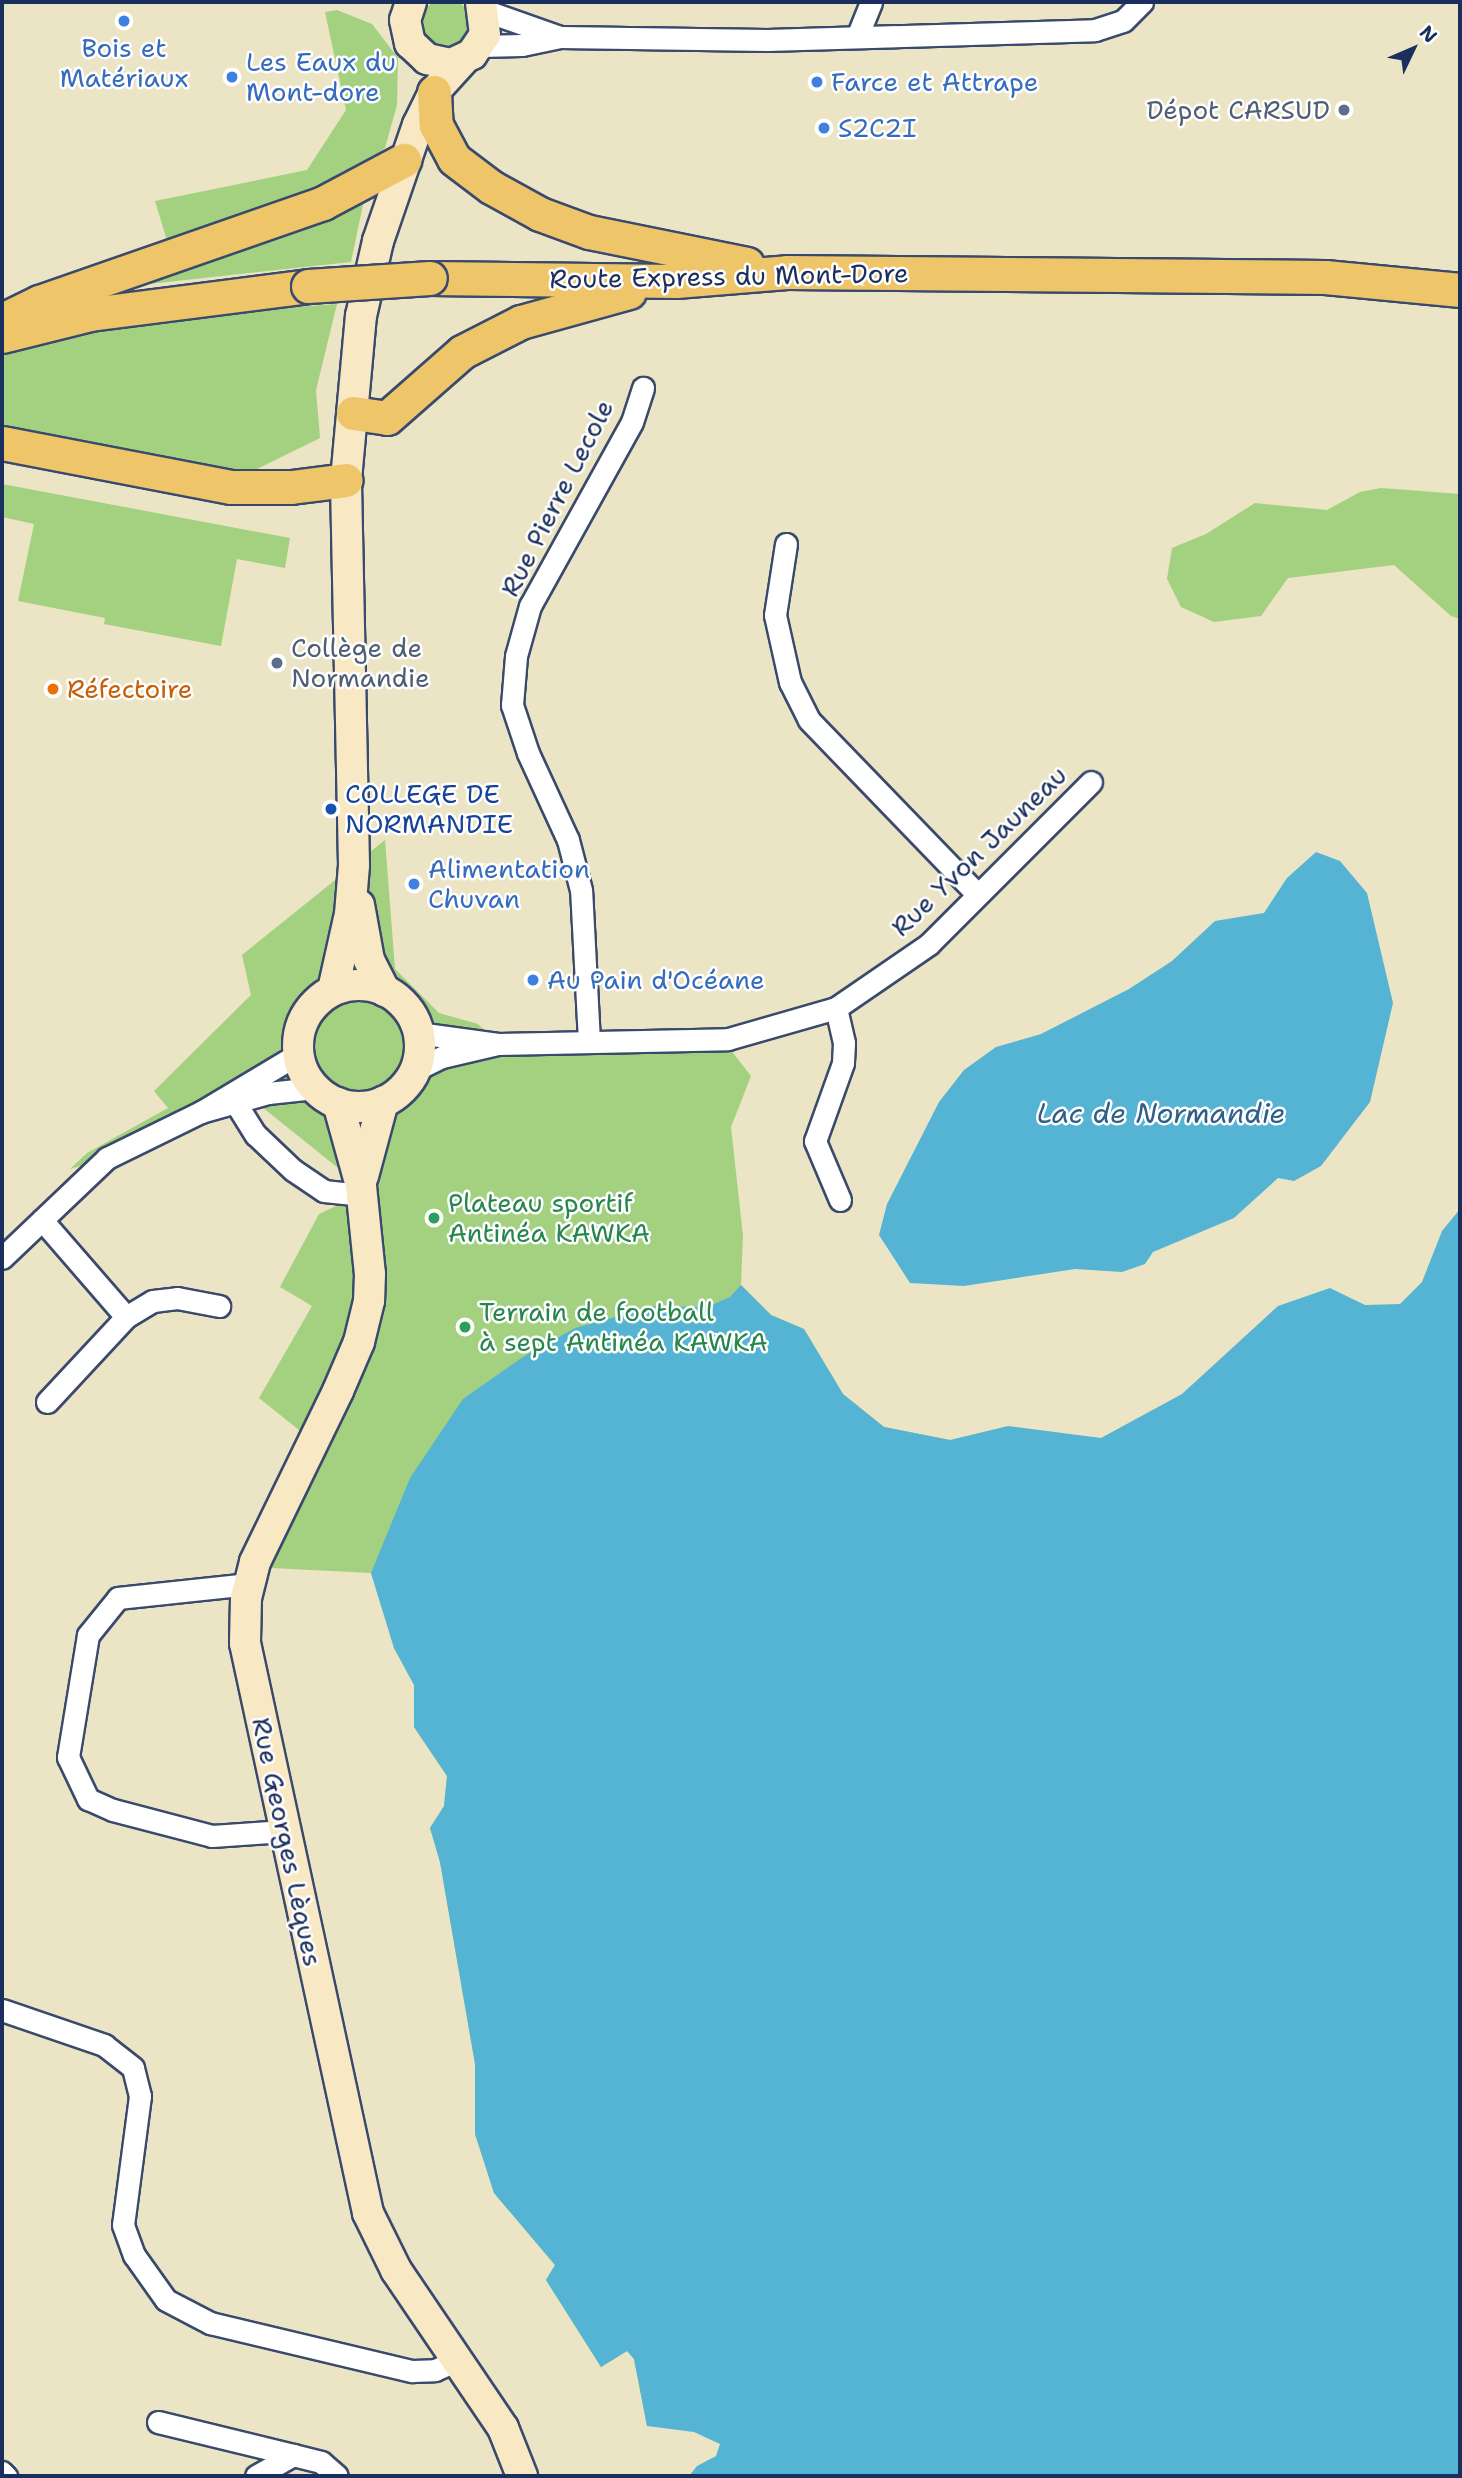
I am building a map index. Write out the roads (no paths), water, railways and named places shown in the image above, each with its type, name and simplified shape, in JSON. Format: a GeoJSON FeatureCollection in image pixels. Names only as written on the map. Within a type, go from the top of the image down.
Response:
{"type":"FeatureCollection","features":[{"type":"Feature","properties":{"kind":"main road"},"geometry":{"type":"LineString","coordinates":[[411,2],[406,32],[417,52],[421,79],[418,125]]}},
{"type":"Feature","properties":{"kind":"main road"},"geometry":{"type":"LineString","coordinates":[[333,990],[350,914],[354,865],[346,480],[361,316],[404,160],[434,92],[472,53],[488,23],[484,5]]}},
{"type":"Feature","properties":{"kind":"main road"},"geometry":{"type":"LineString","coordinates":[[417,52],[439,63],[472,53]]}},
{"type":"Feature","properties":{"kind":"main road"},"geometry":{"type":"LineString","coordinates":[[434,92],[436,125],[454,159],[491,187],[540,214],[589,232],[787,272]]}},
{"type":"Feature","properties":{"kind":"main road"},"geometry":{"type":"LineString","coordinates":[[2,320],[39,302],[323,203],[404,160]]}},
{"type":"Feature","properties":{"kind":"main road","name":"Route Express du Mont-Dore"},"geometry":{"type":"LineString","coordinates":[[2,336],[90,314],[308,286],[430,278],[676,281],[787,272],[1325,276],[1460,290]]}},
{"type":"Feature","properties":{"kind":"main road"},"geometry":{"type":"LineString","coordinates":[[353,413],[387,418],[462,352],[521,323],[676,281]]}},
{"type":"Feature","properties":{"kind":"main road"},"geometry":{"type":"LineString","coordinates":[[2,443],[231,487],[291,487],[346,480]]}},
{"type":"Feature","properties":{"kind":"main road"},"geometry":{"type":"LineString","coordinates":[[354,865],[369,960],[385,991],[412,1016],[418,1032],[415,1070],[396,1094],[383,1102],[361,1106],[326,1095],[299,1054],[305,1017],[333,990],[359,985],[385,991]]}},
{"type":"Feature","properties":{"kind":"main road","name":"Rue Georges Lèques"},"geometry":{"type":"LineString","coordinates":[[326,1095],[361,1191],[370,1274],[359,1342],[270,1526],[248,1584],[245,1643],[368,2213],[396,2270],[503,2428],[523,2476]]}},
{"type":"Feature","properties":{"kind":"main road","name":"Rue Georges Lèques"},"geometry":{"type":"LineString","coordinates":[[361,1191],[383,1102]]}},
{"type":"Feature","properties":{"kind":"street"},"geometry":{"type":"LineString","coordinates":[[857,37],[871,2]]}},
{"type":"Feature","properties":{"kind":"street"},"geometry":{"type":"LineString","coordinates":[[472,53],[560,37],[767,40],[1095,30],[1124,21],[1142,2]]}},
{"type":"Feature","properties":{"kind":"street"},"geometry":{"type":"LineString","coordinates":[[484,5],[560,37]]}},
{"type":"Feature","properties":{"kind":"street","name":"Rue Pierre Lecole"},"geometry":{"type":"LineString","coordinates":[[589,1041],[581,890],[568,840],[528,753],[512,705],[516,656],[530,606],[632,422],[643,388]]}},
{"type":"Feature","properties":{"kind":"street"},"geometry":{"type":"LineString","coordinates":[[786,544],[775,615],[790,682],[809,720],[977,894]]}},
{"type":"Feature","properties":{"kind":"street","name":"Rue Yvon Jauneau"},"geometry":{"type":"LineString","coordinates":[[418,1032],[498,1044],[728,1040],[836,1008],[929,944],[1091,782]]}},
{"type":"Feature","properties":{"kind":"street"},"geometry":{"type":"LineString","coordinates":[[836,1008],[844,1043],[843,1063],[815,1141],[840,1200]]}},
{"type":"Feature","properties":{"kind":"street","name":"Rue Yvon Jauneau"},"geometry":{"type":"LineString","coordinates":[[415,1070],[442,1057],[498,1044]]}},
{"type":"Feature","properties":{"kind":"street"},"geometry":{"type":"LineString","coordinates":[[2,1258],[107,1158],[201,1112],[299,1054]]}},
{"type":"Feature","properties":{"kind":"street"},"geometry":{"type":"LineString","coordinates":[[201,1112],[235,1102],[326,1095]]}},
{"type":"Feature","properties":{"kind":"street"},"geometry":{"type":"LineString","coordinates":[[235,1102],[256,1135],[293,1170],[324,1191],[361,1191]]}},
{"type":"Feature","properties":{"kind":"street"},"geometry":{"type":"LineString","coordinates":[[42,1220],[126,1317]]}},
{"type":"Feature","properties":{"kind":"street"},"geometry":{"type":"LineString","coordinates":[[47,1402],[126,1317],[153,1301],[177,1298],[219,1306]]}},
{"type":"Feature","properties":{"kind":"street"},"geometry":{"type":"LineString","coordinates":[[248,1584],[118,1598],[88,1635],[68,1757],[88,1799],[113,1810],[212,1836],[284,1830]]}},
{"type":"Feature","properties":{"kind":"street"},"geometry":{"type":"LineString","coordinates":[[2,2010],[104,2045],[133,2068],[140,2096],[122,2225],[134,2255],[166,2300],[210,2323],[412,2371],[435,2370],[457,2360]]}},
{"type":"Feature","properties":{"kind":"street"},"geometry":{"type":"LineString","coordinates":[[158,2422],[321,2462],[337,2476]]}},
{"type":"Feature","properties":{"kind":"street"},"geometry":{"type":"LineString","coordinates":[[257,2476],[293,2455]]}},
{"type":"Feature","properties":{"kind":"street"},"geometry":{"type":"LineString","coordinates":[[2,2472],[6,2476]]}},
{"type":"Feature","properties":{"kind":"water","name":"Lac de Normandie"},"geometry":{"type":"Polygon","coordinates":[[[1316,852],[1340,861],[1367,893],[1393,1003],[1370,1102],[1321,1166],[1294,1181],[1278,1178],[1234,1218],[1153,1252],[1145,1264],[1122,1272],[1075,1269],[964,1286],[910,1283],[879,1235],[887,1204],[939,1102],[964,1070],[996,1047],[1041,1034],[1129,989],[1172,961],[1215,921],[1264,913],[1287,878],[1316,852]]]}},
{"type":"Feature","properties":{"kind":"water"},"geometry":{"type":"Polygon","coordinates":[[[1460,1209],[1460,2476],[689,2476],[697,2466],[716,2456],[720,2444],[694,2432],[647,2426],[634,2359],[627,2351],[601,2367],[546,2280],[555,2265],[494,2193],[475,2134],[475,2064],[440,1862],[430,1828],[444,1806],[447,1776],[414,1727],[414,1685],[394,1648],[371,1573],[410,1478],[463,1399],[523,1357],[575,1328],[655,1306],[707,1307],[730,1297],[741,1285],[771,1315],[804,1329],[843,1394],[884,1427],[950,1440],[1008,1426],[1101,1438],[1182,1394],[1278,1306],[1330,1288],[1365,1305],[1400,1304],[1422,1282],[1442,1231],[1460,1209]]]}},
{"type":"Feature","properties":{"kind":"place","name":"Bois et Matériaux"},"geometry":{"type":"Point","coordinates":[124,21]}},
{"type":"Feature","properties":{"kind":"place","name":"Les Eaux du Mont-dore"},"geometry":{"type":"Point","coordinates":[232,77]}},
{"type":"Feature","properties":{"kind":"place","name":"Farce et Attrape"},"geometry":{"type":"Point","coordinates":[817,82]}},
{"type":"Feature","properties":{"kind":"place","name":"Dépot CARSUD"},"geometry":{"type":"Point","coordinates":[1344,110]}},
{"type":"Feature","properties":{"kind":"place","name":"S2C2I"},"geometry":{"type":"Point","coordinates":[824,128]}},
{"type":"Feature","properties":{"kind":"place","name":"Collège de Normandie"},"geometry":{"type":"Point","coordinates":[277,663]}},
{"type":"Feature","properties":{"kind":"place","name":"Réfectoire"},"geometry":{"type":"Point","coordinates":[53,689]}},
{"type":"Feature","properties":{"kind":"place","name":"COLLEGE DE NORMANDIE"},"geometry":{"type":"Point","coordinates":[331,809]}},
{"type":"Feature","properties":{"kind":"place","name":"Alimentation Chuvan"},"geometry":{"type":"Point","coordinates":[414,884]}},
{"type":"Feature","properties":{"kind":"place","name":"Au Pain d'Océane"},"geometry":{"type":"Point","coordinates":[533,980]}},
{"type":"Feature","properties":{"kind":"place","name":"Plateau sportif Antinéa KAWKA"},"geometry":{"type":"Point","coordinates":[434,1218]}},
{"type":"Feature","properties":{"kind":"place","name":"Terrain de football à sept Antinéa KAWKA"},"geometry":{"type":"Point","coordinates":[465,1327]}}]}
